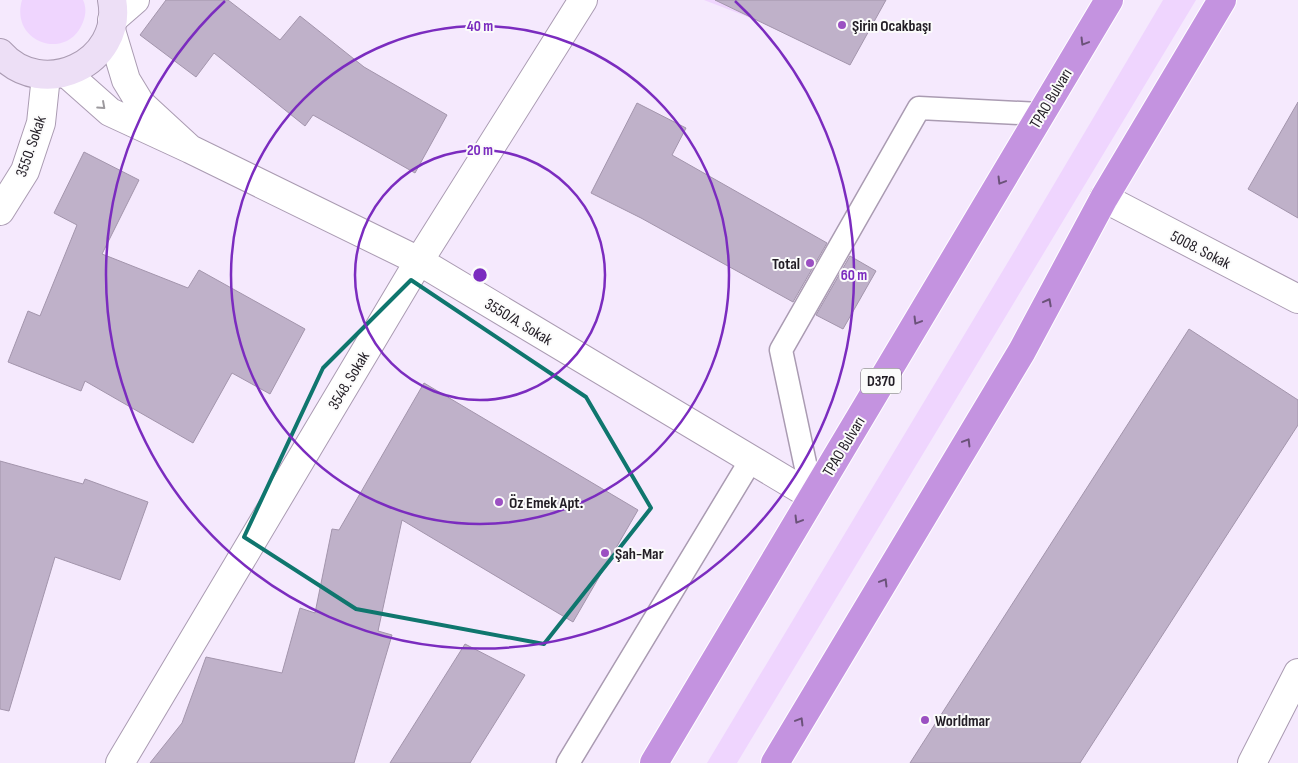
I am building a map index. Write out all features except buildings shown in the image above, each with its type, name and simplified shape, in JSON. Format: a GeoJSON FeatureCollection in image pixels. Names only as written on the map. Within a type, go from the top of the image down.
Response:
{"type":"FeatureCollection","features":[{"type":"Feature","properties":{"kind":"highway","name":"TPAO Bulvarı"},"geometry":{"type":"LineString","coordinates":[[654,763],[1109,0]]}},
{"type":"Feature","properties":{"kind":"highway"},"geometry":{"type":"LineString","coordinates":[[775,763],[1022,351],[1104,198],[1222,0]]}},
{"type":"Feature","properties":{"kind":"main road"},"geometry":{"type":"LineString","coordinates":[[0,53],[6,60],[25,71],[56,74],[86,64],[101,49],[118,10]]}},
{"type":"Feature","properties":{"kind":"street","name":"3548. Sokak"},"geometry":{"type":"LineString","coordinates":[[120,763],[419,261],[583,0]]}},
{"type":"Feature","properties":{"kind":"street"},"geometry":{"type":"LineString","coordinates":[[118,10],[126,80],[140,103],[190,149]]}},
{"type":"Feature","properties":{"kind":"street","name":"3550/A. Sokak"},"geometry":{"type":"LineString","coordinates":[[56,74],[110,112],[419,261],[812,496]]}},
{"type":"Feature","properties":{"kind":"street","name":"3550. Sokak"},"geometry":{"type":"LineString","coordinates":[[0,211],[25,171],[56,74]]}},
{"type":"Feature","properties":{"kind":"street","name":"5008. Sokak"},"geometry":{"type":"LineString","coordinates":[[1104,198],[1298,300]]}},
{"type":"Feature","properties":{"kind":"street"},"geometry":{"type":"LineString","coordinates":[[1252,763],[1298,673]]}},
{"type":"Feature","properties":{"kind":"lane"},"geometry":{"type":"LineString","coordinates":[[812,496],[781,350],[919,108],[1040,114]]}},
{"type":"Feature","properties":{"kind":"lane"},"geometry":{"type":"LineString","coordinates":[[568,763],[751,460]]}},
{"type":"Feature","properties":{"kind":"highlighted area"},"geometry":{"type":"Polygon","coordinates":[[[411,280],[586,397],[651,508],[544,644],[356,609],[244,537],[323,368],[411,280]]]}},
{"type":"Feature","properties":{"kind":"shaded area"},"geometry":{"type":"Polygon","coordinates":[[[22,0],[83,0],[85,5],[84,19],[77,33],[67,41],[55,44],[43,42],[32,37],[24,28],[20,15],[22,0]]]}},
{"type":"Feature","properties":{"kind":"shaded area"},"geometry":{"type":"Polygon","coordinates":[[[704,0],[773,0],[761,22],[704,0]]]}},
{"type":"Feature","properties":{"kind":"shaded area"},"geometry":{"type":"Polygon","coordinates":[[[1163,0],[1196,0],[737,763],[707,763],[1011,257],[1163,0]]]}},
{"type":"Feature","properties":{"kind":"place","name":"Şirin Ocakbaşı"},"geometry":{"type":"Point","coordinates":[842,25]}},
{"type":"Feature","properties":{"kind":"place","name":"Total"},"geometry":{"type":"Point","coordinates":[810,263]}},
{"type":"Feature","properties":{"kind":"place","name":"Öz Emek Apt."},"geometry":{"type":"Point","coordinates":[499,502]}},
{"type":"Feature","properties":{"kind":"place","name":"Şah-Mar"},"geometry":{"type":"Point","coordinates":[605,553]}},
{"type":"Feature","properties":{"kind":"place","name":"Worldmar"},"geometry":{"type":"Point","coordinates":[925,720]}}]}
